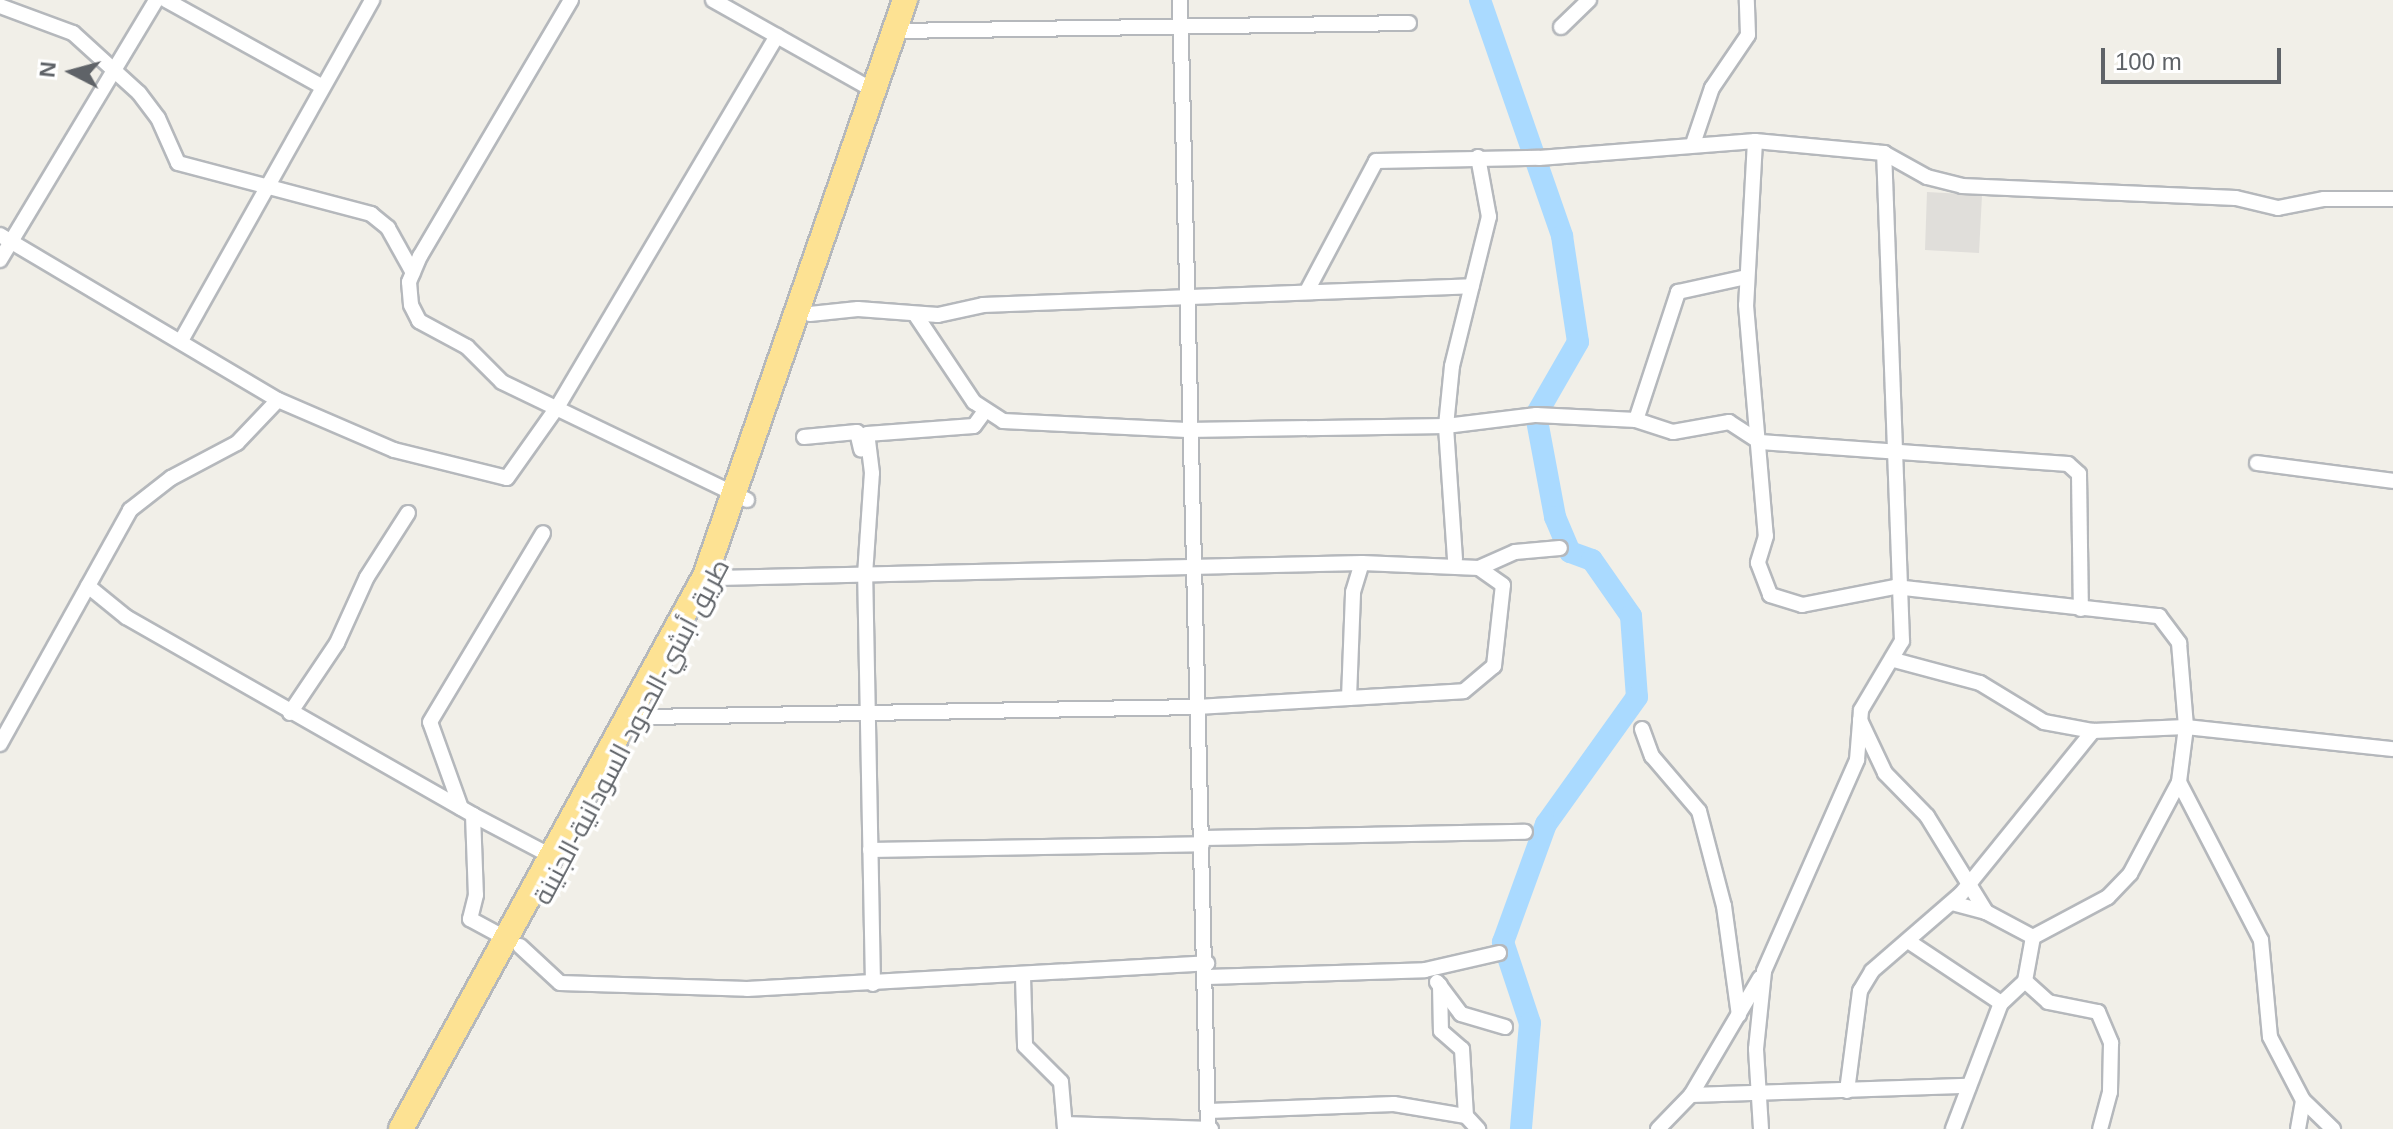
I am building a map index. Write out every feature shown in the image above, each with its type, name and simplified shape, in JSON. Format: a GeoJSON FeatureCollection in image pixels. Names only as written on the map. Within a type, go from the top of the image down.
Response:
{"type":"FeatureCollection","features":[{"type":"Feature","properties":{"kind":"highway"},"geometry":{"type":"LineString","coordinates":[[775,401],[876,92],[901,31],[905,0]]}},
{"type":"Feature","properties":{"kind":"highway","name":"طريق أبشي-الحدود السودانية-الجنينة"},"geometry":{"type":"LineString","coordinates":[[418,1129],[514,942],[646,717],[687,626],[717,578],[775,401],[810,314],[901,31],[917,0]]}},
{"type":"Feature","properties":{"kind":"highway"},"geometry":{"type":"LineString","coordinates":[[401,1129],[514,942],[555,858],[687,626],[742,498]]}},
{"type":"Feature","properties":{"kind":"street"},"geometry":{"type":"LineString","coordinates":[[0,260],[5,238],[114,71],[156,0]]}},
{"type":"Feature","properties":{"kind":"street"},"geometry":{"type":"LineString","coordinates":[[166,0],[323,87]]}},
{"type":"Feature","properties":{"kind":"street"},"geometry":{"type":"LineString","coordinates":[[182,339],[372,0]]}},
{"type":"Feature","properties":{"kind":"street"},"geometry":{"type":"LineString","coordinates":[[571,0],[413,273],[409,296],[419,321],[467,347],[502,382],[558,406],[742,498]]}},
{"type":"Feature","properties":{"kind":"street"},"geometry":{"type":"LineString","coordinates":[[713,0],[876,92]]}},
{"type":"Feature","properties":{"kind":"street"},"geometry":{"type":"LineString","coordinates":[[1180,0],[1184,28],[1187,430],[1203,841],[1209,1124]]}},
{"type":"Feature","properties":{"kind":"street"},"geometry":{"type":"LineString","coordinates":[[1561,27],[1589,0]]}},
{"type":"Feature","properties":{"kind":"street"},"geometry":{"type":"LineString","coordinates":[[1693,144],[1712,88],[1748,35],[1747,0]]}},
{"type":"Feature","properties":{"kind":"street"},"geometry":{"type":"LineString","coordinates":[[0,6],[73,33],[158,118],[178,163],[371,214],[388,228],[413,273]]}},
{"type":"Feature","properties":{"kind":"street"},"geometry":{"type":"LineString","coordinates":[[901,31],[1409,23]]}},
{"type":"Feature","properties":{"kind":"street"},"geometry":{"type":"LineString","coordinates":[[5,238],[182,339],[278,400],[394,450],[505,478],[558,406],[777,36]]}},
{"type":"Feature","properties":{"kind":"street"},"geometry":{"type":"LineString","coordinates":[[1755,141],[1746,277],[1766,536],[1758,563],[1770,595],[1802,605],[1895,587],[2159,616],[2179,643],[2186,727],[2179,782],[2130,874],[2108,897],[2033,937]]}},
{"type":"Feature","properties":{"kind":"street"},"geometry":{"type":"LineString","coordinates":[[1307,291],[1376,161],[1755,141],[1884,153],[1927,177],[1962,186],[2236,198],[2278,208],[2324,199],[2393,199]]}},
{"type":"Feature","properties":{"kind":"street"},"geometry":{"type":"LineString","coordinates":[[1658,1129],[1691,1095],[1764,971],[1857,760],[1859,719],[1894,660],[1903,620],[1895,587],[1884,153]]}},
{"type":"Feature","properties":{"kind":"street"},"geometry":{"type":"LineString","coordinates":[[1455,559],[1446,426],[1452,366],[1489,217],[1478,157]]}},
{"type":"Feature","properties":{"kind":"street"},"geometry":{"type":"LineString","coordinates":[[1636,420],[1678,292],[1746,277]]}},
{"type":"Feature","properties":{"kind":"street"},"geometry":{"type":"LineString","coordinates":[[810,314],[858,309],[915,314],[1188,295],[1472,286]]}},
{"type":"Feature","properties":{"kind":"street"},"geometry":{"type":"LineString","coordinates":[[915,314],[985,411],[1003,421],[1069,428],[1187,430],[1446,426],[1498,416],[1636,420],[1673,432],[1729,422],[1760,442],[2075,466],[2081,609]]}},
{"type":"Feature","properties":{"kind":"street"},"geometry":{"type":"LineString","coordinates":[[0,744],[130,510],[171,478],[237,443],[278,400]]}},
{"type":"Feature","properties":{"kind":"street"},"geometry":{"type":"LineString","coordinates":[[873,984],[865,575],[869,518],[867,434],[974,426],[985,411]]}},
{"type":"Feature","properties":{"kind":"street"},"geometry":{"type":"LineString","coordinates":[[804,437],[857,432],[869,518]]}},
{"type":"Feature","properties":{"kind":"street"},"geometry":{"type":"LineString","coordinates":[[2257,463],[2393,481]]}},
{"type":"Feature","properties":{"kind":"street"},"geometry":{"type":"LineString","coordinates":[[290,713],[337,643],[367,577],[408,513]]}},
{"type":"Feature","properties":{"kind":"street"},"geometry":{"type":"LineString","coordinates":[[543,533],[430,722],[467,811],[476,895],[470,919],[514,942],[560,983],[747,989],[1207,970],[1425,970],[1499,953]]}},
{"type":"Feature","properties":{"kind":"street"},"geometry":{"type":"LineString","coordinates":[[717,578],[1191,570],[1362,563],[1479,568],[1515,552],[1560,548]]}},
{"type":"Feature","properties":{"kind":"street"},"geometry":{"type":"LineString","coordinates":[[1349,698],[1353,592],[1362,563]]}},
{"type":"Feature","properties":{"kind":"street"},"geometry":{"type":"LineString","coordinates":[[646,717],[1197,707],[1464,691],[1484,680],[1494,666],[1503,585],[1479,568]]}},
{"type":"Feature","properties":{"kind":"street"},"geometry":{"type":"LineString","coordinates":[[88,586],[126,617],[290,713],[555,858]]}},
{"type":"Feature","properties":{"kind":"street"},"geometry":{"type":"LineString","coordinates":[[1894,660],[1980,683],[2044,722],[2093,731],[2186,727],[2393,749]]}},
{"type":"Feature","properties":{"kind":"street"},"geometry":{"type":"LineString","coordinates":[[1859,719],[1885,773],[1927,816],[1972,880],[1986,912]]}},
{"type":"Feature","properties":{"kind":"street"},"geometry":{"type":"LineString","coordinates":[[1642,729],[1652,756],[1699,811],[1724,906],[1739,1015]]}},
{"type":"Feature","properties":{"kind":"street"},"geometry":{"type":"LineString","coordinates":[[1847,1091],[1860,991],[1872,971],[1911,943],[1952,903],[2093,731]]}},
{"type":"Feature","properties":{"kind":"street"},"geometry":{"type":"LineString","coordinates":[[2179,782],[2261,940],[2270,1037],[2303,1100],[2333,1129]]}},
{"type":"Feature","properties":{"kind":"street"},"geometry":{"type":"LineString","coordinates":[[870,850],[1525,832]]}},
{"type":"Feature","properties":{"kind":"street"},"geometry":{"type":"LineString","coordinates":[[1952,903],[1986,912],[2033,937]]}},
{"type":"Feature","properties":{"kind":"street"},"geometry":{"type":"LineString","coordinates":[[1953,1129],[2001,1003],[2025,981],[2033,937]]}},
{"type":"Feature","properties":{"kind":"street"},"geometry":{"type":"LineString","coordinates":[[1911,943],[2001,1003]]}},
{"type":"Feature","properties":{"kind":"street"},"geometry":{"type":"LineString","coordinates":[[1425,970],[1461,1014],[1505,1027]]}},
{"type":"Feature","properties":{"kind":"street"},"geometry":{"type":"LineString","coordinates":[[1761,1129],[1756,1096],[1764,971]]}},
{"type":"Feature","properties":{"kind":"street"},"geometry":{"type":"LineString","coordinates":[[1023,977],[1025,1046],[1061,1082],[1065,1127],[1209,1124],[1394,1104],[1466,1116],[1478,1129]]}},
{"type":"Feature","properties":{"kind":"street"},"geometry":{"type":"LineString","coordinates":[[2025,981],[2048,1002],[2098,1012],[2111,1043],[2110,1092],[2100,1129]]}},
{"type":"Feature","properties":{"kind":"street"},"geometry":{"type":"LineString","coordinates":[[1440,985],[1441,1031],[1462,1049],[1466,1116]]}},
{"type":"Feature","properties":{"kind":"street"},"geometry":{"type":"LineString","coordinates":[[1691,1095],[1756,1096],[1969,1086]]}},
{"type":"Feature","properties":{"kind":"street"},"geometry":{"type":"LineString","coordinates":[[2298,1129],[2303,1100]]}},
{"type":"Feature","properties":{"kind":"shaded area"},"geometry":{"type":"Polygon","coordinates":[[[1927,192],[1982,195],[1979,253],[1925,250],[1927,192]]]}},
{"type":"Feature","properties":{"kind":"waterway"},"geometry":{"type":"LineString","coordinates":[[1480,0],[1562,236],[1578,342],[1536,415],[1555,517],[1570,552],[1592,560],[1631,616],[1637,697],[1546,824],[1503,942],[1530,1023],[1521,1129]]}}]}
